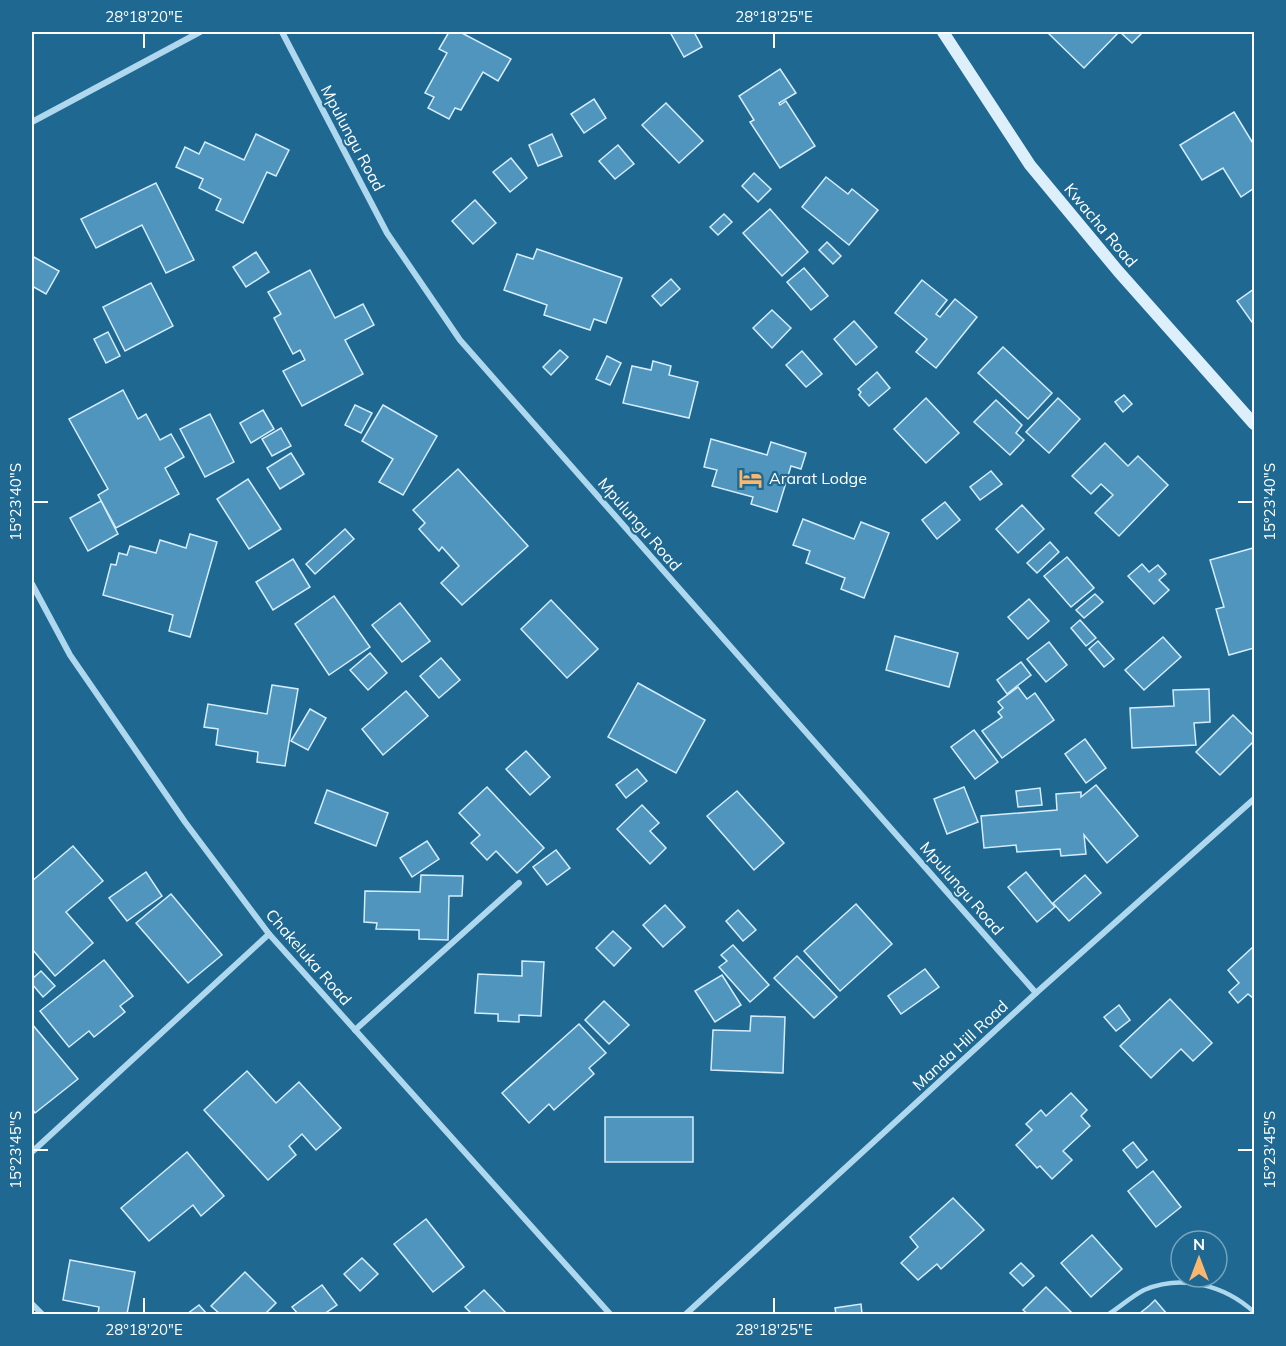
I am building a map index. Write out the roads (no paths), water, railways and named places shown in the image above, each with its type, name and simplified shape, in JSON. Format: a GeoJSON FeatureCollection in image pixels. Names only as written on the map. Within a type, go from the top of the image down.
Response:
{"type":"FeatureCollection","features":[{"type":"Feature","properties":{"kind":"main road","name":"Kwacha Road"},"geometry":{"type":"LineString","coordinates":[[943,32],[1030,165],[1118,271],[1254,424]]}},
{"type":"Feature","properties":{"kind":"street"},"geometry":{"type":"LineString","coordinates":[[32,122],[200,32]]}},
{"type":"Feature","properties":{"kind":"street","name":"Mpulungu Road"},"geometry":{"type":"LineString","coordinates":[[282,32],[387,233],[460,340],[1036,993]]}},
{"type":"Feature","properties":{"kind":"street","name":"Chakeluka Road"},"geometry":{"type":"LineString","coordinates":[[32,584],[70,655],[184,822],[269,933],[610,1314]]}},
{"type":"Feature","properties":{"kind":"street","name":"Manda Hill Road"},"geometry":{"type":"LineString","coordinates":[[686,1314],[1036,993],[1254,799]]}},
{"type":"Feature","properties":{"kind":"street"},"geometry":{"type":"LineString","coordinates":[[355,1030],[519,883]]}},
{"type":"Feature","properties":{"kind":"street"},"geometry":{"type":"LineString","coordinates":[[32,1152],[269,933]]}},
{"type":"Feature","properties":{"kind":"street"},"geometry":{"type":"LineString","coordinates":[[32,1304],[42,1314]]}},
{"type":"Feature","properties":{"kind":"lane"},"geometry":{"type":"LineString","coordinates":[[1109,1314],[1142,1291],[1162,1284],[1186,1281],[1205,1285],[1233,1297],[1254,1312]]}},
{"type":"Feature","properties":{"kind":"place","name":"Ararat Lodge"},"geometry":{"type":"Point","coordinates":[751,478]}}]}
